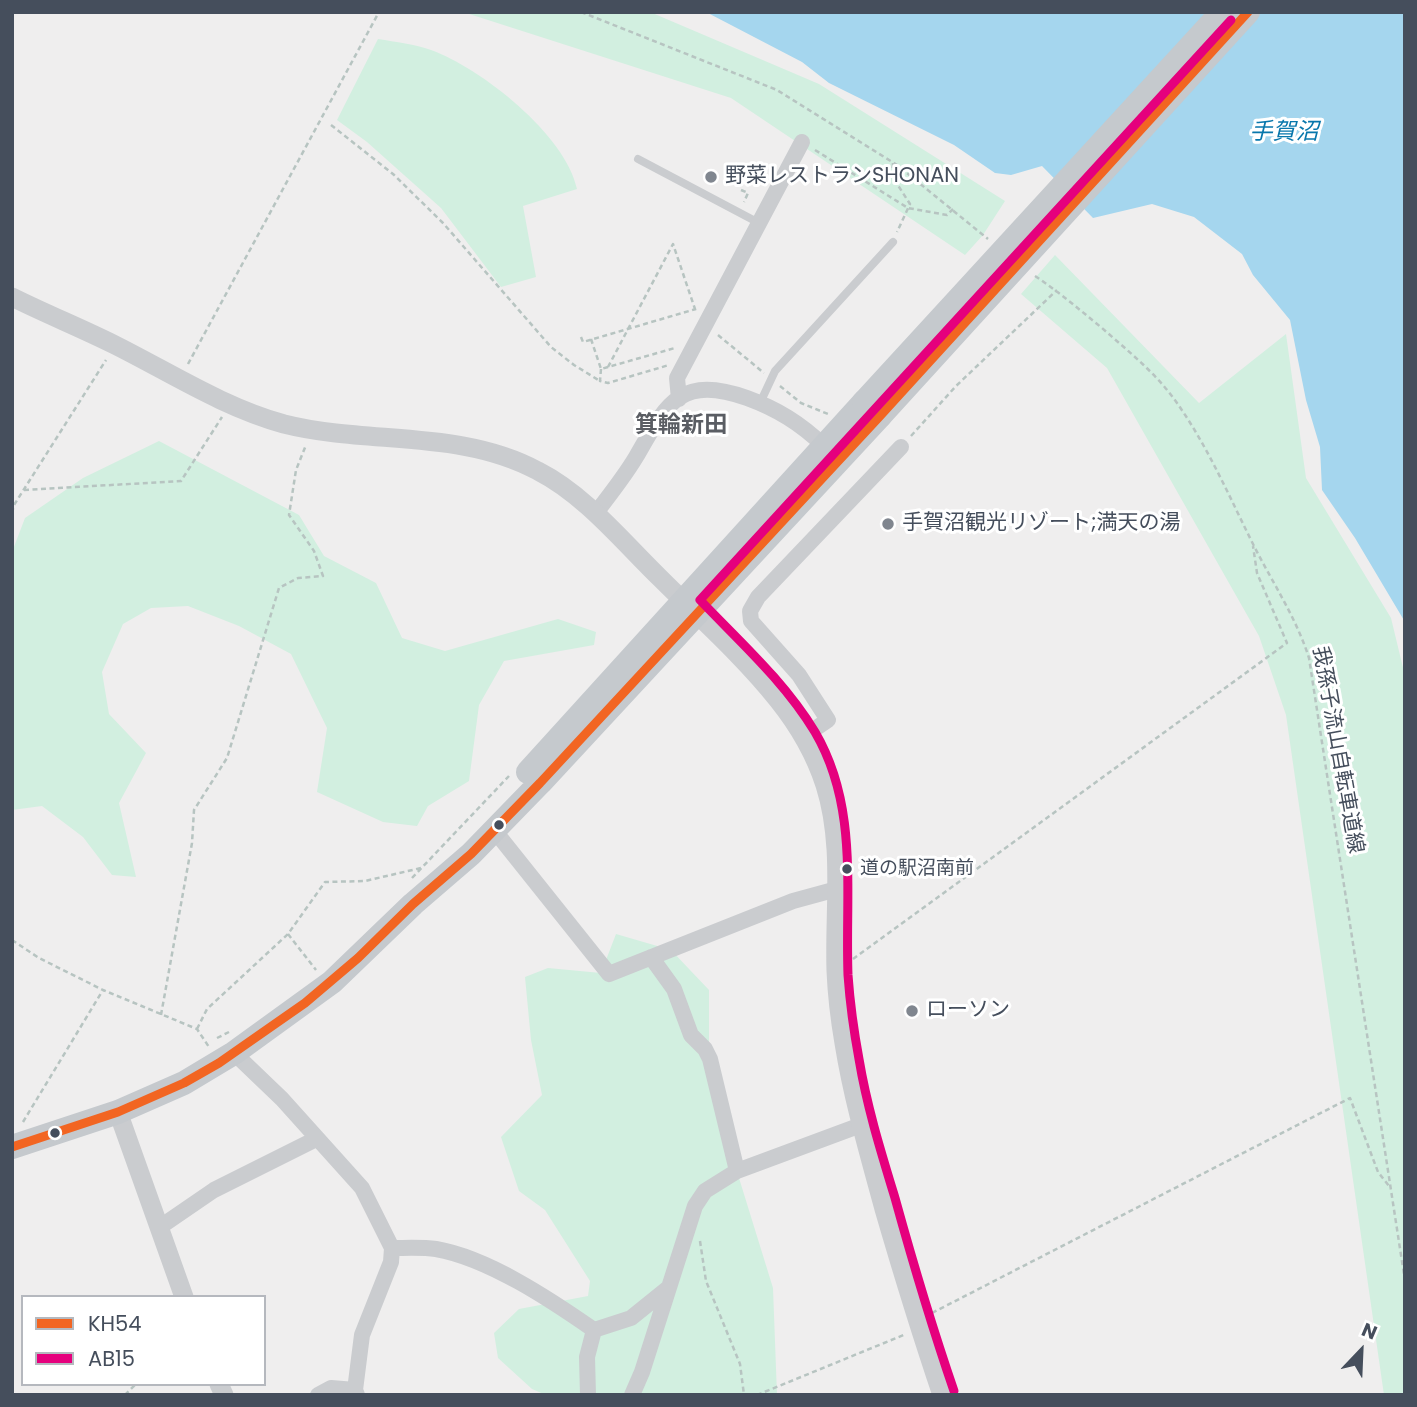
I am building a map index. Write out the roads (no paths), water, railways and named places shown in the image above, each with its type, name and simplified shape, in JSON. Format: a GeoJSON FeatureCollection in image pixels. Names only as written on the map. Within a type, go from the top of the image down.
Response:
{"type":"FeatureCollection","features":[{"type":"Feature","properties":{"kind":"main road"},"geometry":{"type":"LineString","coordinates":[[413,904],[460,846],[690,607],[824,446],[872,409],[1222,12]]}},
{"type":"Feature","properties":{"kind":"main road"},"geometry":{"type":"LineString","coordinates":[[15,1146],[118,1112],[184,1083],[224,1052],[332,982],[494,830],[690,607],[872,409],[1248,12]]}},
{"type":"Feature","properties":{"kind":"street"},"geometry":{"type":"LineString","coordinates":[[679,398],[677,378],[704,315],[759,223],[802,142]]}},
{"type":"Feature","properties":{"kind":"street"},"geometry":{"type":"LineString","coordinates":[[12,297],[116,345],[230,405],[283,423],[334,434],[453,444],[499,454],[540,471],[573,494],[595,514],[690,607],[778,701],[803,737],[816,762],[829,801],[834,824],[837,889],[836,972],[844,1044],[860,1125],[918,1325],[942,1395]]}},
{"type":"Feature","properties":{"kind":"street"},"geometry":{"type":"LineString","coordinates":[[595,514],[635,459],[668,405],[691,391],[705,389],[729,392],[782,412],[807,429],[824,446]]}},
{"type":"Feature","properties":{"kind":"street"},"geometry":{"type":"LineString","coordinates":[[803,737],[828,720],[799,675],[751,621],[750,611],[758,597],[901,447]]}},
{"type":"Feature","properties":{"kind":"street"},"geometry":{"type":"LineString","coordinates":[[494,830],[609,974],[793,901],[837,889]]}},
{"type":"Feature","properties":{"kind":"street"},"geometry":{"type":"LineString","coordinates":[[651,957],[674,989],[691,1035],[705,1049],[710,1059],[737,1171]]}},
{"type":"Feature","properties":{"kind":"street"},"geometry":{"type":"LineString","coordinates":[[224,1052],[282,1099],[362,1188],[392,1248],[391,1262],[362,1335],[356,1392],[331,1388],[318,1395]]}},
{"type":"Feature","properties":{"kind":"street"},"geometry":{"type":"LineString","coordinates":[[118,1112],[183,1295]]}},
{"type":"Feature","properties":{"kind":"street"},"geometry":{"type":"LineString","coordinates":[[632,1395],[695,1206],[705,1191],[737,1171],[860,1125]]}},
{"type":"Feature","properties":{"kind":"street"},"geometry":{"type":"LineString","coordinates":[[160,1227],[214,1190],[316,1139]]}},
{"type":"Feature","properties":{"kind":"street"},"geometry":{"type":"LineString","coordinates":[[392,1248],[434,1249],[469,1258],[531,1290],[594,1330]]}},
{"type":"Feature","properties":{"kind":"street"},"geometry":{"type":"LineString","coordinates":[[594,1330],[631,1318],[667,1289]]}},
{"type":"Feature","properties":{"kind":"street"},"geometry":{"type":"LineString","coordinates":[[589,1395],[587,1357],[594,1330]]}},
{"type":"Feature","properties":{"kind":"lane"},"geometry":{"type":"LineString","coordinates":[[638,159],[759,223]]}},
{"type":"Feature","properties":{"kind":"lane"},"geometry":{"type":"LineString","coordinates":[[760,403],[775,371],[893,242]]}},
{"type":"Feature","properties":{"kind":"water","name":"手賀沼"},"geometry":{"type":"Polygon","coordinates":[[[706,12],[1405,12],[1405,622],[1355,538],[1322,490],[1320,447],[1306,400],[1290,320],[1253,275],[1242,254],[1194,217],[1152,204],[1093,218],[1042,166],[1011,175],[995,173],[954,145],[829,83],[802,62],[706,12]]]}},
{"type":"Feature","properties":{"kind":"place","name":"野菜レストランSHONAN"},"geometry":{"type":"Point","coordinates":[711,177]}},
{"type":"Feature","properties":{"kind":"place","name":"手賀沼観光リゾート;満天の湯"},"geometry":{"type":"Point","coordinates":[888,524]}},
{"type":"Feature","properties":{"kind":"place","name":"道の駅沼南前"},"geometry":{"type":"Point","coordinates":[847,869]}},
{"type":"Feature","properties":{"kind":"place","name":"ローソン"},"geometry":{"type":"Point","coordinates":[912,1011]}},
{"type":"Feature","properties":{"kind":"district","name":"箕輪新田"},"geometry":{"type":"Point","coordinates":[681,426]}}]}
